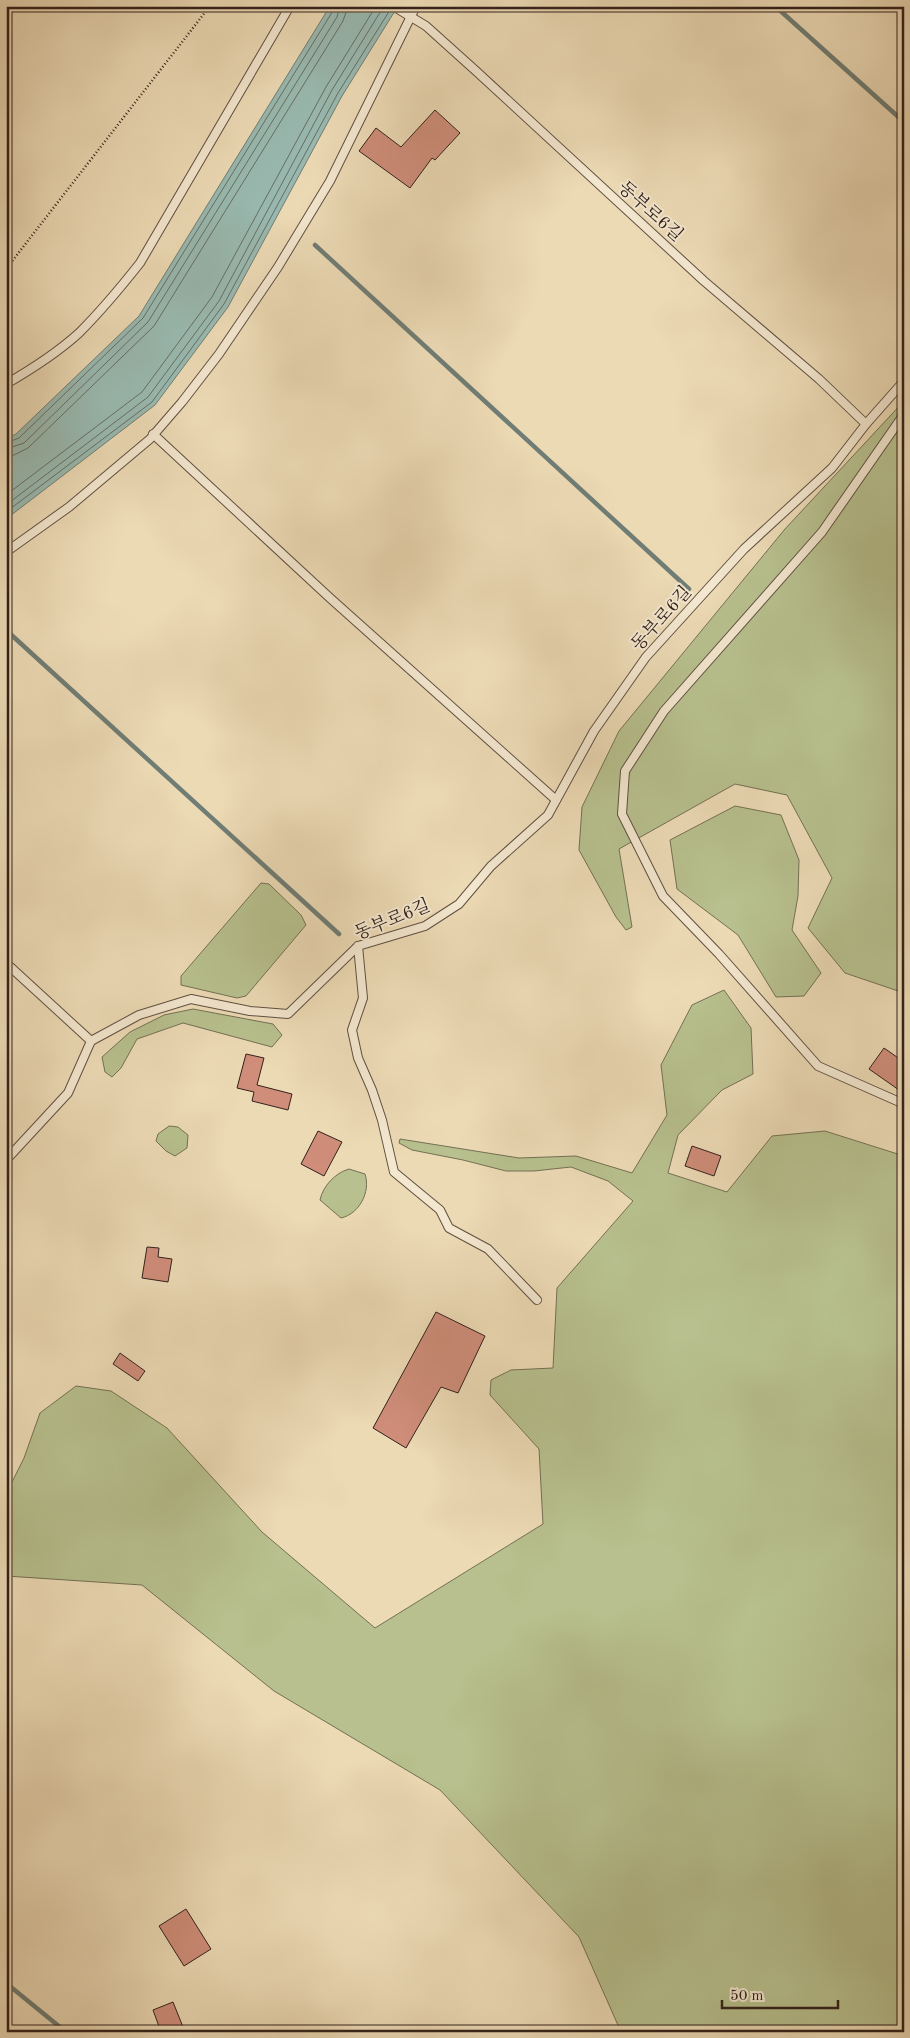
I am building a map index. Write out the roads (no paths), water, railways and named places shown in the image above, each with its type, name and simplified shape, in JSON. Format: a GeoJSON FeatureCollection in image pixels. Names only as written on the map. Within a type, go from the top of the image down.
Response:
{"type":"FeatureCollection","features":[{"type":"Feature","properties":{"kind":"lane"},"geometry":{"type":"LineString","coordinates":[[6,384],[38,365],[78,333],[111,299],[140,263],[290,6]]}},
{"type":"Feature","properties":{"kind":"lane","name":"동부로6길"},"geometry":{"type":"LineString","coordinates":[[91,1041],[139,1015],[191,1000],[250,1011],[288,1014],[358,946],[425,926],[459,904],[491,866],[548,815],[594,731],[646,657],[744,549],[832,468],[866,424],[819,379],[704,281],[426,26],[393,6]]}},
{"type":"Feature","properties":{"kind":"lane"},"geometry":{"type":"LineString","coordinates":[[6,552],[69,507],[154,434],[182,402],[219,354],[299,233],[330,181],[416,6]]}},
{"type":"Feature","properties":{"kind":"lane"},"geometry":{"type":"LineString","coordinates":[[866,424],[904,381]]}},
{"type":"Feature","properties":{"kind":"lane"},"geometry":{"type":"LineString","coordinates":[[904,414],[822,532],[664,711],[625,771],[622,814],[663,896],[719,954],[818,1066],[904,1104]]}},
{"type":"Feature","properties":{"kind":"lane"},"geometry":{"type":"LineString","coordinates":[[154,434],[330,598],[556,800]]}},
{"type":"Feature","properties":{"kind":"lane"},"geometry":{"type":"LineString","coordinates":[[358,946],[363,998],[352,1030],[358,1058],[372,1090],[382,1120],[394,1172],[440,1210],[449,1228],[488,1249],[537,1300]]}},
{"type":"Feature","properties":{"kind":"lane"},"geometry":{"type":"LineString","coordinates":[[6,963],[91,1041],[68,1093],[6,1160]]}},
{"type":"Feature","properties":{"kind":"water"},"geometry":{"type":"Polygon","coordinates":[[[330,6],[398,6],[342,96],[228,307],[155,405],[6,519],[6,439],[16,434],[139,316],[330,6]]]}},
{"type":"Feature","properties":{"kind":"waterway"},"geometry":{"type":"LineString","coordinates":[[775,6],[904,122]]}},
{"type":"Feature","properties":{"kind":"waterway"},"geometry":{"type":"LineString","coordinates":[[315,245],[689,589]]}},
{"type":"Feature","properties":{"kind":"waterway"},"geometry":{"type":"LineString","coordinates":[[6,630],[339,934]]}},
{"type":"Feature","properties":{"kind":"waterway"},"geometry":{"type":"LineString","coordinates":[[6,1983],[66,2032]]}}]}
